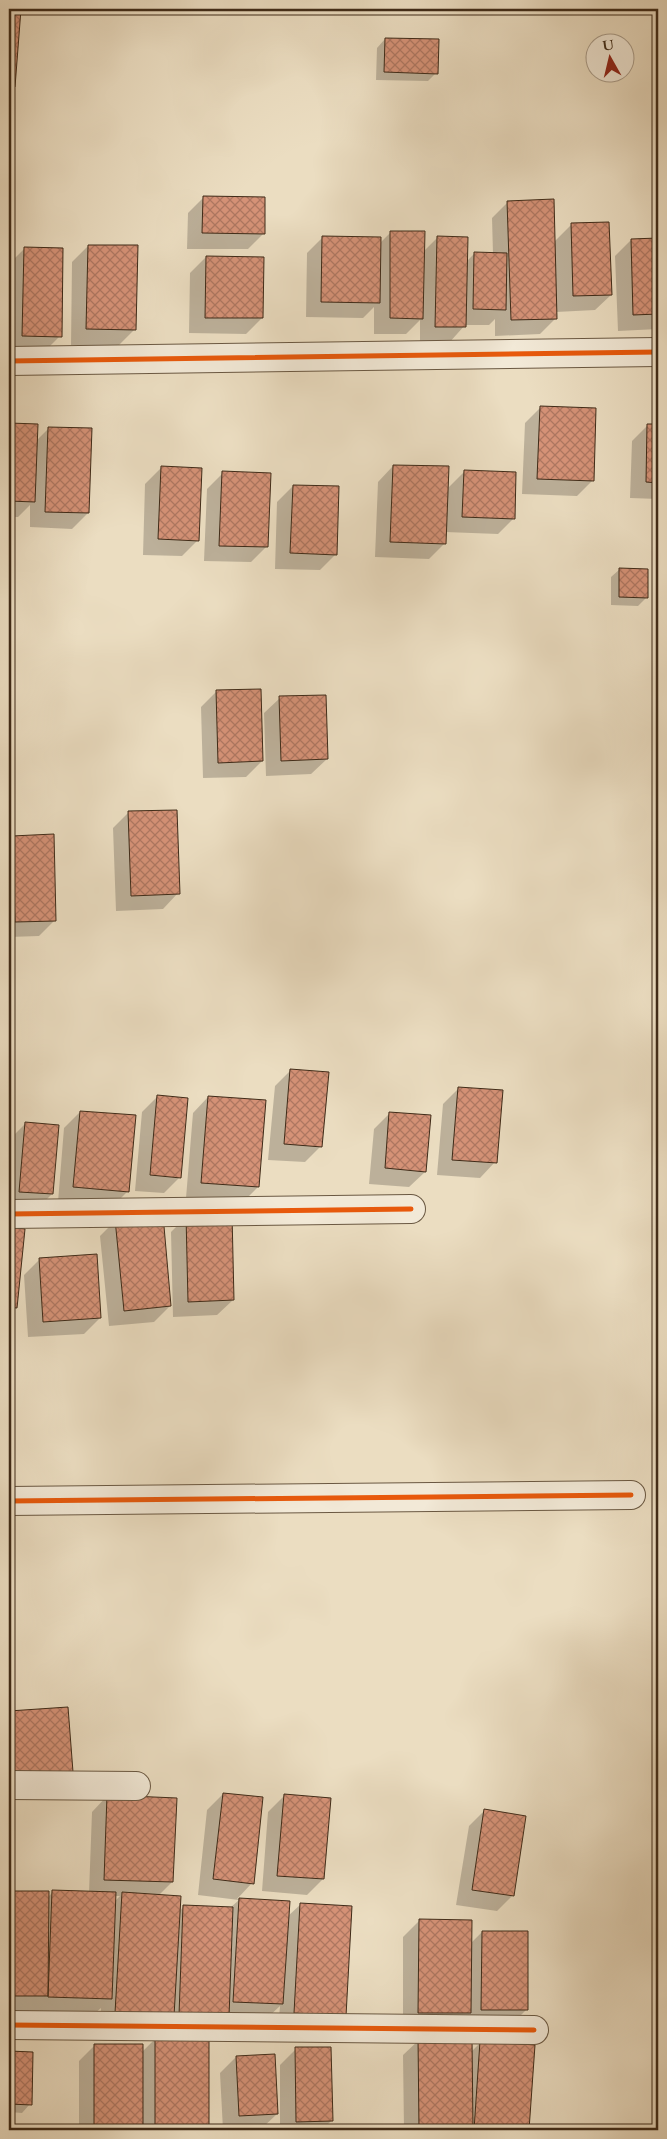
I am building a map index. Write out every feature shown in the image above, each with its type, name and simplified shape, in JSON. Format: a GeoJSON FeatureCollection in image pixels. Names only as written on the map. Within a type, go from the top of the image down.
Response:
{"type":"FeatureCollection","features":[{"type":"Feature","properties":{"kind":"street"},"geometry":{"type":"LineString","coordinates":[[9,361],[658,352]]}},
{"type":"Feature","properties":{"kind":"street"},"geometry":{"type":"LineString","coordinates":[[9,1214],[411,1209]]}},
{"type":"Feature","properties":{"kind":"street"},"geometry":{"type":"LineString","coordinates":[[9,1500],[631,1495]]}},
{"type":"Feature","properties":{"kind":"street"},"geometry":{"type":"LineString","coordinates":[[9,1785],[136,1786]]}},
{"type":"Feature","properties":{"kind":"street"},"geometry":{"type":"LineString","coordinates":[[9,2025],[534,2030]]}},
{"type":"Feature","properties":{"kind":"building"},"geometry":{"type":"Polygon","coordinates":[[[9,9],[21,9],[15,87],[9,87],[9,9]]]}},
{"type":"Feature","properties":{"kind":"building"},"geometry":{"type":"Polygon","coordinates":[[[385,38],[439,39],[438,74],[384,72],[385,38]]]}},
{"type":"Feature","properties":{"kind":"building"},"geometry":{"type":"Polygon","coordinates":[[[203,196],[265,197],[265,234],[202,233],[203,196]]]}},
{"type":"Feature","properties":{"kind":"building"},"geometry":{"type":"Polygon","coordinates":[[[554,199],[557,319],[511,320],[507,201],[554,199]]]}},
{"type":"Feature","properties":{"kind":"building"},"geometry":{"type":"Polygon","coordinates":[[[609,222],[612,295],[573,296],[571,223],[609,222]]]}},
{"type":"Feature","properties":{"kind":"building"},"geometry":{"type":"Polygon","coordinates":[[[390,231],[425,231],[423,319],[390,318],[390,231]]]}},
{"type":"Feature","properties":{"kind":"building"},"geometry":{"type":"Polygon","coordinates":[[[322,236],[381,237],[380,303],[321,302],[322,236]]]}},
{"type":"Feature","properties":{"kind":"building"},"geometry":{"type":"Polygon","coordinates":[[[437,236],[468,237],[466,327],[435,327],[437,236]]]}},
{"type":"Feature","properties":{"kind":"building"},"geometry":{"type":"Polygon","coordinates":[[[658,238],[658,314],[633,315],[631,239],[658,238]]]}},
{"type":"Feature","properties":{"kind":"building"},"geometry":{"type":"Polygon","coordinates":[[[88,245],[138,245],[136,330],[86,329],[88,245]]]}},
{"type":"Feature","properties":{"kind":"building"},"geometry":{"type":"Polygon","coordinates":[[[24,247],[63,248],[62,337],[22,336],[24,247]]]}},
{"type":"Feature","properties":{"kind":"building"},"geometry":{"type":"Polygon","coordinates":[[[9,249],[12,249],[11,324],[9,324],[9,249]]]}},
{"type":"Feature","properties":{"kind":"building"},"geometry":{"type":"Polygon","coordinates":[[[474,252],[507,253],[506,310],[473,309],[474,252]]]}},
{"type":"Feature","properties":{"kind":"building"},"geometry":{"type":"Polygon","coordinates":[[[206,256],[264,257],[263,318],[205,318],[206,256]]]}},
{"type":"Feature","properties":{"kind":"building"},"geometry":{"type":"Polygon","coordinates":[[[540,406],[596,408],[594,481],[537,479],[540,406]]]}},
{"type":"Feature","properties":{"kind":"building"},"geometry":{"type":"Polygon","coordinates":[[[9,423],[38,424],[35,502],[9,501],[9,423]]]}},
{"type":"Feature","properties":{"kind":"building"},"geometry":{"type":"Polygon","coordinates":[[[647,424],[658,424],[658,483],[646,482],[647,424]]]}},
{"type":"Feature","properties":{"kind":"building"},"geometry":{"type":"Polygon","coordinates":[[[48,427],[92,428],[89,513],[45,512],[48,427]]]}},
{"type":"Feature","properties":{"kind":"building"},"geometry":{"type":"Polygon","coordinates":[[[393,465],[449,466],[446,544],[390,542],[393,465]]]}},
{"type":"Feature","properties":{"kind":"building"},"geometry":{"type":"Polygon","coordinates":[[[161,466],[202,468],[199,541],[158,539],[161,466]]]}},
{"type":"Feature","properties":{"kind":"building"},"geometry":{"type":"Polygon","coordinates":[[[464,470],[516,472],[515,519],[462,517],[464,470]]]}},
{"type":"Feature","properties":{"kind":"building"},"geometry":{"type":"Polygon","coordinates":[[[222,471],[271,473],[268,547],[219,546],[222,471]]]}},
{"type":"Feature","properties":{"kind":"building"},"geometry":{"type":"Polygon","coordinates":[[[293,485],[339,486],[337,555],[290,553],[293,485]]]}},
{"type":"Feature","properties":{"kind":"building"},"geometry":{"type":"Polygon","coordinates":[[[619,568],[648,569],[648,598],[619,597],[619,568]]]}},
{"type":"Feature","properties":{"kind":"building"},"geometry":{"type":"Polygon","coordinates":[[[261,689],[263,761],[218,763],[216,690],[261,689]]]}},
{"type":"Feature","properties":{"kind":"building"},"geometry":{"type":"Polygon","coordinates":[[[326,695],[328,759],[281,761],[279,696],[326,695]]]}},
{"type":"Feature","properties":{"kind":"building"},"geometry":{"type":"Polygon","coordinates":[[[177,810],[180,894],[131,896],[128,811],[177,810]]]}},
{"type":"Feature","properties":{"kind":"building"},"geometry":{"type":"Polygon","coordinates":[[[54,834],[56,921],[15,922],[12,836],[54,834]]]}},
{"type":"Feature","properties":{"kind":"building"},"geometry":{"type":"Polygon","coordinates":[[[290,1069],[329,1072],[322,1147],[284,1144],[290,1069]]]}},
{"type":"Feature","properties":{"kind":"building"},"geometry":{"type":"Polygon","coordinates":[[[458,1087],[503,1090],[497,1163],[452,1160],[458,1087]]]}},
{"type":"Feature","properties":{"kind":"building"},"geometry":{"type":"Polygon","coordinates":[[[157,1095],[188,1098],[181,1178],[150,1175],[157,1095]]]}},
{"type":"Feature","properties":{"kind":"building"},"geometry":{"type":"Polygon","coordinates":[[[208,1096],[266,1100],[259,1187],[201,1183],[208,1096]]]}},
{"type":"Feature","properties":{"kind":"building"},"geometry":{"type":"Polygon","coordinates":[[[80,1111],[136,1115],[129,1192],[73,1187],[80,1111]]]}},
{"type":"Feature","properties":{"kind":"building"},"geometry":{"type":"Polygon","coordinates":[[[389,1112],[431,1115],[426,1172],[385,1168],[389,1112]]]}},
{"type":"Feature","properties":{"kind":"building"},"geometry":{"type":"Polygon","coordinates":[[[25,1122],[59,1125],[53,1194],[19,1192],[25,1122]]]}},
{"type":"Feature","properties":{"kind":"building"},"geometry":{"type":"Polygon","coordinates":[[[232,1214],[234,1300],[188,1302],[186,1215],[232,1214]]]}},
{"type":"Feature","properties":{"kind":"building"},"geometry":{"type":"Polygon","coordinates":[[[163,1215],[171,1306],[124,1311],[115,1219],[163,1215]]]}},
{"type":"Feature","properties":{"kind":"building"},"geometry":{"type":"Polygon","coordinates":[[[9,1227],[25,1229],[17,1308],[9,1307],[9,1227]]]}},
{"type":"Feature","properties":{"kind":"building"},"geometry":{"type":"Polygon","coordinates":[[[97,1254],[101,1318],[43,1322],[39,1258],[97,1254]]]}},
{"type":"Feature","properties":{"kind":"building"},"geometry":{"type":"Polygon","coordinates":[[[68,1707],[73,1772],[9,1776],[9,1711],[68,1707]]]}},
{"type":"Feature","properties":{"kind":"building"},"geometry":{"type":"Polygon","coordinates":[[[223,1793],[263,1797],[254,1884],[213,1879],[223,1793]]]}},
{"type":"Feature","properties":{"kind":"building"},"geometry":{"type":"Polygon","coordinates":[[[284,1794],[331,1798],[324,1879],[277,1876],[284,1794]]]}},
{"type":"Feature","properties":{"kind":"building"},"geometry":{"type":"Polygon","coordinates":[[[107,1795],[177,1798],[173,1882],[104,1880],[107,1795]]]}},
{"type":"Feature","properties":{"kind":"building"},"geometry":{"type":"Polygon","coordinates":[[[484,1809],[526,1816],[514,1896],[472,1890],[484,1809]]]}},
{"type":"Feature","properties":{"kind":"building"},"geometry":{"type":"Polygon","coordinates":[[[52,1890],[116,1892],[112,1999],[48,1997],[52,1890]]]}},
{"type":"Feature","properties":{"kind":"building"},"geometry":{"type":"Polygon","coordinates":[[[9,1891],[49,1891],[48,1996],[9,1996],[9,1891]]]}},
{"type":"Feature","properties":{"kind":"building"},"geometry":{"type":"Polygon","coordinates":[[[122,1892],[181,1896],[174,2016],[115,2013],[122,1892]]]}},
{"type":"Feature","properties":{"kind":"building"},"geometry":{"type":"Polygon","coordinates":[[[239,1898],[290,1901],[283,2004],[233,2002],[239,1898]]]}},
{"type":"Feature","properties":{"kind":"building"},"geometry":{"type":"Polygon","coordinates":[[[300,1903],[352,1906],[346,2016],[294,2013],[300,1903]]]}},
{"type":"Feature","properties":{"kind":"building"},"geometry":{"type":"Polygon","coordinates":[[[183,1905],[233,1907],[229,2017],[179,2015],[183,1905]]]}},
{"type":"Feature","properties":{"kind":"building"},"geometry":{"type":"Polygon","coordinates":[[[419,1919],[472,1920],[471,2013],[418,2013],[419,1919]]]}},
{"type":"Feature","properties":{"kind":"building"},"geometry":{"type":"Polygon","coordinates":[[[482,1931],[528,1931],[528,2010],[481,2010],[482,1931]]]}},
{"type":"Feature","properties":{"kind":"building"},"geometry":{"type":"Polygon","coordinates":[[[155,2038],[209,2038],[209,2130],[155,2130],[155,2038]]]}},
{"type":"Feature","properties":{"kind":"building"},"geometry":{"type":"Polygon","coordinates":[[[418,2038],[472,2038],[473,2130],[419,2130],[418,2038]]]}},
{"type":"Feature","properties":{"kind":"building"},"geometry":{"type":"Polygon","coordinates":[[[480,2041],[535,2045],[529,2130],[474,2130],[480,2041]]]}},
{"type":"Feature","properties":{"kind":"building"},"geometry":{"type":"Polygon","coordinates":[[[94,2044],[143,2044],[143,2128],[94,2128],[94,2044]]]}},
{"type":"Feature","properties":{"kind":"building"},"geometry":{"type":"Polygon","coordinates":[[[295,2047],[331,2047],[333,2121],[296,2122],[295,2047]]]}},
{"type":"Feature","properties":{"kind":"building"},"geometry":{"type":"Polygon","coordinates":[[[9,2051],[33,2052],[32,2105],[9,2104],[9,2051]]]}},
{"type":"Feature","properties":{"kind":"building"},"geometry":{"type":"Polygon","coordinates":[[[275,2054],[278,2114],[239,2116],[236,2056],[275,2054]]]}},
{"type":"Feature","properties":{"kind":"cycle path"},"geometry":{"type":"LineString","coordinates":[[9,361],[658,352]]}},
{"type":"Feature","properties":{"kind":"cycle path"},"geometry":{"type":"LineString","coordinates":[[9,1214],[411,1209]]}},
{"type":"Feature","properties":{"kind":"cycle path"},"geometry":{"type":"LineString","coordinates":[[9,1501],[631,1495]]}},
{"type":"Feature","properties":{"kind":"cycle path"},"geometry":{"type":"LineString","coordinates":[[9,2025],[534,2030]]}}]}
